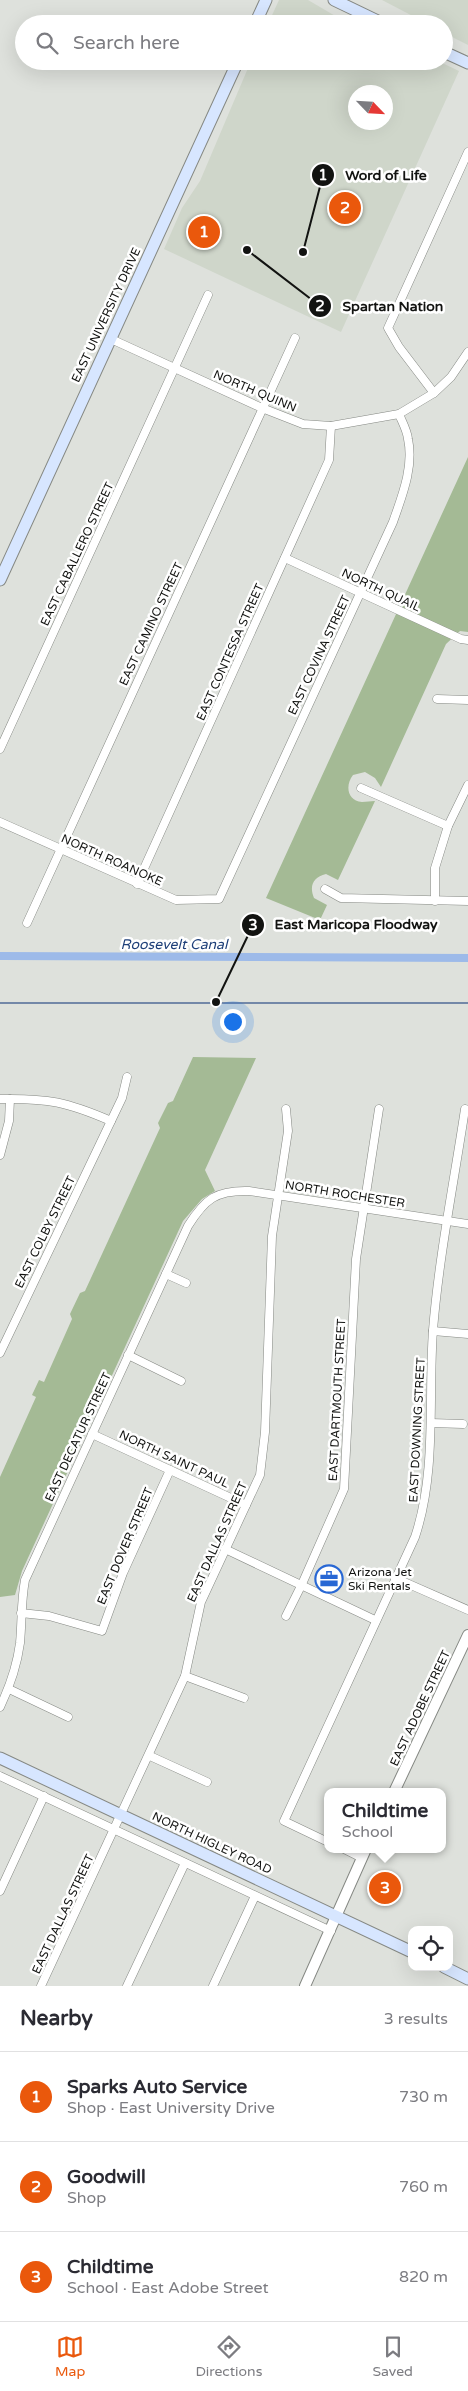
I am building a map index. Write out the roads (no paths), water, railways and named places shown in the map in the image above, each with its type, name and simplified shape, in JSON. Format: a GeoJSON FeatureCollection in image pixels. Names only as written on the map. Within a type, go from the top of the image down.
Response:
{"type":"FeatureCollection","features":[{"type":"Feature","properties":{"kind":"main road"},"geometry":{"type":"LineString","coordinates":[[259,15],[266,0]]}},
{"type":"Feature","properties":{"kind":"main road"},"geometry":{"type":"LineString","coordinates":[[334,0],[365,15]]}},
{"type":"Feature","properties":{"kind":"main road"},"geometry":{"type":"LineString","coordinates":[[453,56],[468,63]]}},
{"type":"Feature","properties":{"kind":"main road","name":"EAST UNIVERSITY DRIVE"},"geometry":{"type":"LineString","coordinates":[[0,580],[234,70]]}},
{"type":"Feature","properties":{"kind":"main road","name":"NORTH HIGLEY ROAD"},"geometry":{"type":"LineString","coordinates":[[0,1758],[408,1950]]}},
{"type":"Feature","properties":{"kind":"main road"},"geometry":{"type":"LineString","coordinates":[[452,1971],[468,1979]]}},
{"type":"Feature","properties":{"kind":"street"},"geometry":{"type":"LineString","coordinates":[[468,152],[388,328],[399,347],[434,393],[451,377],[468,352]]}},
{"type":"Feature","properties":{"kind":"street","name":"EAST CABALLERO STREET"},"geometry":{"type":"LineString","coordinates":[[0,749],[208,295]]}},
{"type":"Feature","properties":{"kind":"street","name":"EAST CAMINO STREET"},"geometry":{"type":"LineString","coordinates":[[27,923],[295,338]]}},
{"type":"Feature","properties":{"kind":"street","name":"NORTH QUINN"},"geometry":{"type":"LineString","coordinates":[[110,339],[262,408],[303,424],[331,426],[399,414],[434,393]]}},
{"type":"Feature","properties":{"kind":"street","name":"EAST COVINA STREET"},"geometry":{"type":"LineString","coordinates":[[219,899],[393,522],[407,483],[408,439],[399,414]]}},
{"type":"Feature","properties":{"kind":"street","name":"EAST CONTESSA STREET"},"geometry":{"type":"LineString","coordinates":[[137,884],[329,460],[331,426]]}},
{"type":"Feature","properties":{"kind":"street","name":"NORTH QUAIL"},"geometry":{"type":"LineString","coordinates":[[285,558],[461,639],[468,640]]}},
{"type":"Feature","properties":{"kind":"street"},"geometry":{"type":"LineString","coordinates":[[437,699],[468,700]]}},
{"type":"Feature","properties":{"kind":"street"},"geometry":{"type":"LineString","coordinates":[[435,901],[435,868],[448,826],[468,785]]}},
{"type":"Feature","properties":{"kind":"street"},"geometry":{"type":"LineString","coordinates":[[361,788],[448,826]]}},
{"type":"Feature","properties":{"kind":"street","name":"NORTH ROANOKE"},"geometry":{"type":"LineString","coordinates":[[0,822],[176,900],[219,899]]}},
{"type":"Feature","properties":{"kind":"street"},"geometry":{"type":"LineString","coordinates":[[325,889],[341,898],[468,901]]}},
{"type":"Feature","properties":{"kind":"street","name":"EAST COLBY STREET"},"geometry":{"type":"LineString","coordinates":[[0,1352],[122,1098],[127,1077]]}},
{"type":"Feature","properties":{"kind":"street"},"geometry":{"type":"LineString","coordinates":[[0,1099],[44,1099],[73,1105],[111,1121]]}},
{"type":"Feature","properties":{"kind":"street"},"geometry":{"type":"LineString","coordinates":[[0,1156],[9,1121],[10,1099]]}},
{"type":"Feature","properties":{"kind":"street","name":"EAST DALLAS STREET"},"geometry":{"type":"LineString","coordinates":[[41,1986],[150,1756],[185,1676],[201,1602],[260,1475],[264,1454],[272,1236],[288,1131],[286,1109]]}},
{"type":"Feature","properties":{"kind":"street","name":"EAST DARTMOUTH STREET"},"geometry":{"type":"LineString","coordinates":[[286,1616],[344,1489],[356,1259],[380,1109]]}},
{"type":"Feature","properties":{"kind":"street","name":"EAST DOWNING STREET"},"geometry":{"type":"LineString","coordinates":[[324,1840],[284,1821],[375,1620],[415,1537],[424,1511],[431,1423],[433,1330],[465,1109]]}},
{"type":"Feature","properties":{"kind":"street","name":"NORTH ROCHESTER"},"geometry":{"type":"LineString","coordinates":[[219,1194],[237,1190],[468,1224]]}},
{"type":"Feature","properties":{"kind":"street","name":"EAST DECATUR STREET"},"geometry":{"type":"LineString","coordinates":[[0,1707],[9,1689],[17,1662],[25,1580],[128,1355],[197,1212],[208,1199],[219,1194]]}},
{"type":"Feature","properties":{"kind":"street"},"geometry":{"type":"LineString","coordinates":[[166,1274],[186,1283]]}},
{"type":"Feature","properties":{"kind":"street"},"geometry":{"type":"LineString","coordinates":[[433,1330],[468,1334]]}},
{"type":"Feature","properties":{"kind":"street"},"geometry":{"type":"LineString","coordinates":[[128,1355],[181,1381]]}},
{"type":"Feature","properties":{"kind":"street"},"geometry":{"type":"LineString","coordinates":[[431,1423],[463,1424]]}},
{"type":"Feature","properties":{"kind":"street","name":"NORTH SAINT PAUL"},"geometry":{"type":"LineString","coordinates":[[92,1434],[246,1505]]}},
{"type":"Feature","properties":{"kind":"street","name":"EAST DOVER STREET"},"geometry":{"type":"LineString","coordinates":[[21,1613],[48,1616],[102,1631],[123,1573],[170,1470]]}},
{"type":"Feature","properties":{"kind":"street"},"geometry":{"type":"LineString","coordinates":[[225,1549],[375,1620]]}},
{"type":"Feature","properties":{"kind":"street"},"geometry":{"type":"LineString","coordinates":[[395,1578],[468,1610]]}},
{"type":"Feature","properties":{"kind":"street","name":"EAST ADOBE STREET"},"geometry":{"type":"LineString","coordinates":[[396,1788],[468,1635]]}},
{"type":"Feature","properties":{"kind":"street"},"geometry":{"type":"LineString","coordinates":[[185,1676],[244,1698]]}},
{"type":"Feature","properties":{"kind":"street"},"geometry":{"type":"LineString","coordinates":[[9,1689],[68,1717]]}},
{"type":"Feature","properties":{"kind":"street"},"geometry":{"type":"LineString","coordinates":[[150,1756],[207,1782]]}},
{"type":"Feature","properties":{"kind":"street"},"geometry":{"type":"LineString","coordinates":[[0,1776],[330,1931]]}},
{"type":"Feature","properties":{"kind":"street"},"geometry":{"type":"LineString","coordinates":[[0,1891],[44,1796]]}},
{"type":"Feature","properties":{"kind":"street"},"geometry":{"type":"LineString","coordinates":[[306,1986],[364,1854]]}},
{"type":"Feature","properties":{"kind":"street"},"geometry":{"type":"LineString","coordinates":[[127,1986],[185,1863]]}},
{"type":"Feature","properties":{"kind":"street"},"geometry":{"type":"LineString","coordinates":[[213,1986],[255,1896]]}},
{"type":"Feature","properties":{"kind":"waterway","name":"Roosevelt Canal"},"geometry":{"type":"LineString","coordinates":[[0,956],[468,958]]}},
{"type":"Feature","properties":{"kind":"waterway"},"geometry":{"type":"LineString","coordinates":[[0,1003],[468,1003]]}},
{"type":"Feature","properties":{"kind":"place","name":"Goodwill"},"geometry":{"type":"Point","coordinates":[345,208]}},
{"type":"Feature","properties":{"kind":"place","name":"Sparks Auto Service"},"geometry":{"type":"Point","coordinates":[204,232]}},
{"type":"Feature","properties":{"kind":"place","name":"Spartan Nation"},"geometry":{"type":"Point","coordinates":[247,250]}},
{"type":"Feature","properties":{"kind":"place","name":"Word of Life"},"geometry":{"type":"Point","coordinates":[303,252]}},
{"type":"Feature","properties":{"kind":"place","name":"East Maricopa Floodway"},"geometry":{"type":"Point","coordinates":[216,1002]}},
{"type":"Feature","properties":{"kind":"place","name":"Arizona Jet Ski Rentals"},"geometry":{"type":"Point","coordinates":[329,1579]}},
{"type":"Feature","properties":{"kind":"place","name":"Childtime"},"geometry":{"type":"Point","coordinates":[385,1888]}}]}
